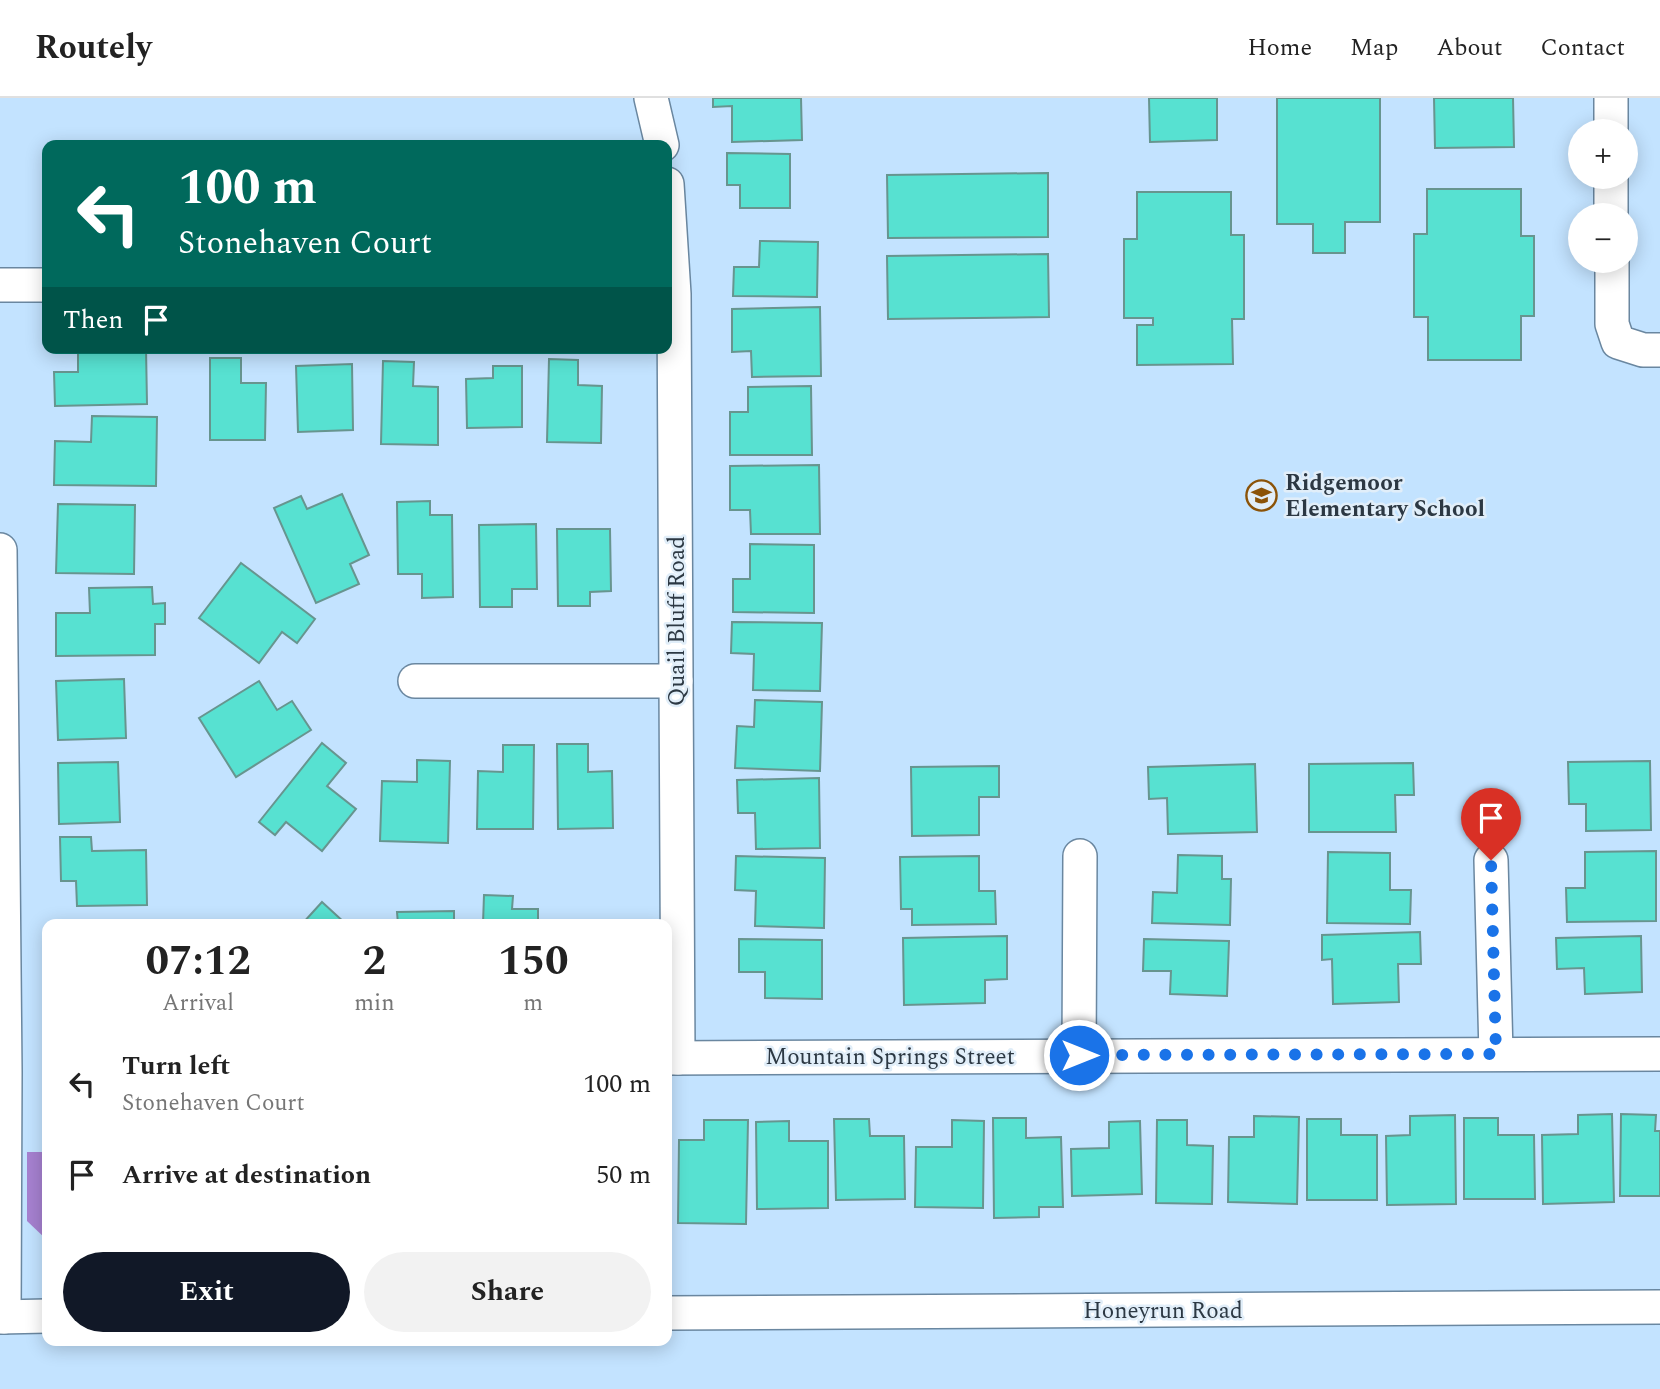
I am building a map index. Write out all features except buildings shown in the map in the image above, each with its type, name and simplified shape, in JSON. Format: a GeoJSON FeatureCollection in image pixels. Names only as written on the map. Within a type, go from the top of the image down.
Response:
{"type":"FeatureCollection","features":[{"type":"Feature","properties":{"kind":"street"},"geometry":{"type":"LineString","coordinates":[[650,98],[661,140]]}},
{"type":"Feature","properties":{"kind":"street"},"geometry":{"type":"LineString","coordinates":[[1611,98],[1611,119]]}},
{"type":"Feature","properties":{"kind":"street"},"geometry":{"type":"LineString","coordinates":[[1612,273],[1612,324],[1618,342],[1652,350]]}},
{"type":"Feature","properties":{"kind":"street"},"geometry":{"type":"LineString","coordinates":[[0,285],[42,285]]}},
{"type":"Feature","properties":{"kind":"street","name":"Quail Bluff Road"},"geometry":{"type":"LineString","coordinates":[[671,354],[676,681],[673,1058]]}},
{"type":"Feature","properties":{"kind":"street"},"geometry":{"type":"LineString","coordinates":[[0,550],[2,1317],[42,1316]]}},
{"type":"Feature","properties":{"kind":"street"},"geometry":{"type":"LineString","coordinates":[[415,681],[676,681]]}},
{"type":"Feature","properties":{"kind":"street"},"geometry":{"type":"LineString","coordinates":[[1079,1055],[1080,856]]}},
{"type":"Feature","properties":{"kind":"street"},"geometry":{"type":"LineString","coordinates":[[1491,860],[1496,1054]]}},
{"type":"Feature","properties":{"kind":"street","name":"Mountain Springs Street"},"geometry":{"type":"LineString","coordinates":[[673,1058],[1660,1054]]}},
{"type":"Feature","properties":{"kind":"street","name":"Honeyrun Road"},"geometry":{"type":"LineString","coordinates":[[672,1313],[1660,1307]]}},
{"type":"Feature","properties":{"kind":"shaded area"},"geometry":{"type":"Polygon","coordinates":[[[27,1152],[42,1152],[42,1235],[27,1221],[27,1152]]]}},
{"type":"Feature","properties":{"kind":"place","name":"Ridgemoor Elementary School"},"geometry":{"type":"Point","coordinates":[1262,495]}},
{"type":"Feature","properties":{"kind":"route"},"geometry":{"type":"LineString","coordinates":[[1079,1055],[1496,1054],[1491,860]]}}]}
